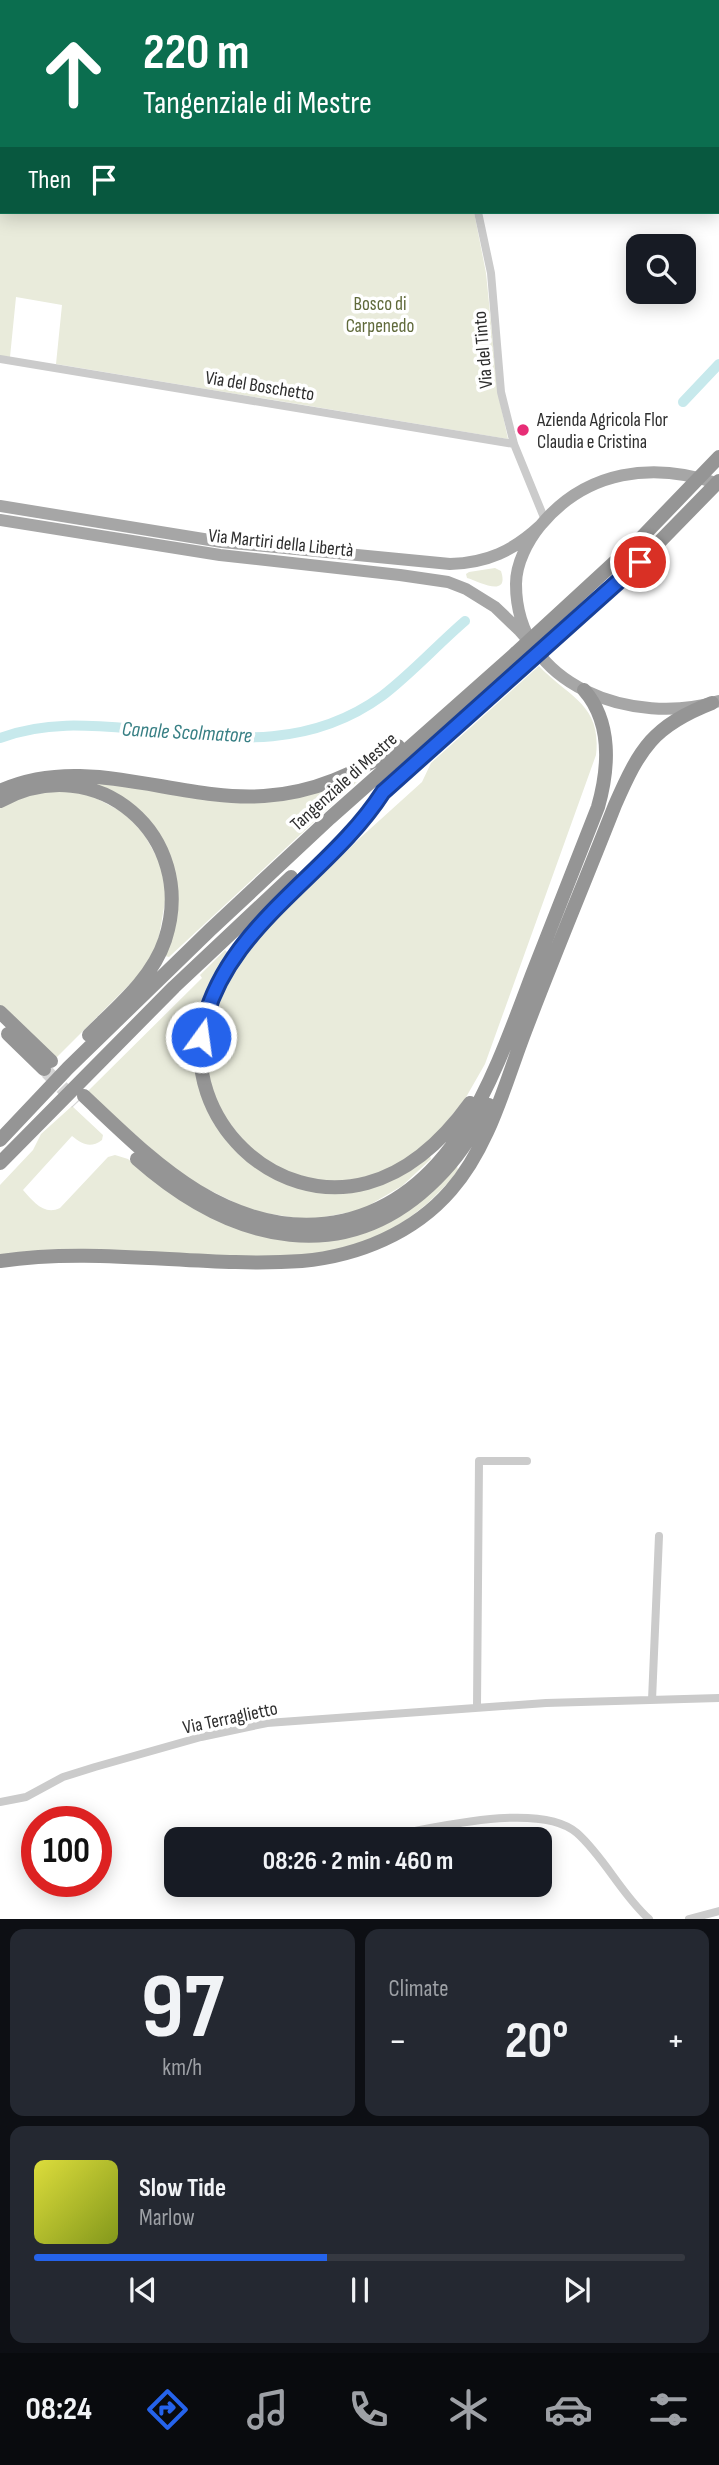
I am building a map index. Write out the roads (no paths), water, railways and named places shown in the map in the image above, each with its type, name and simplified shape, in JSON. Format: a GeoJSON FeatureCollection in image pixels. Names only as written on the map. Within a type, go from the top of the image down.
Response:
{"type":"FeatureCollection","features":[{"type":"Feature","properties":{"kind":"highway","name":"Tangenziale di Mestre"},"geometry":{"type":"LineString","coordinates":[[0,1140],[68,1068],[186,953],[330,818],[447,716],[641,538],[719,457]]}},
{"type":"Feature","properties":{"kind":"highway","name":"Tangenziale di Mestre"},"geometry":{"type":"LineString","coordinates":[[0,1163],[174,987],[383,792],[629,573],[719,483]]}},
{"type":"Feature","properties":{"kind":"highway"},"geometry":{"type":"LineString","coordinates":[[521,1041],[486,1112],[456,1157],[436,1180],[404,1206],[378,1221],[332,1236],[302,1236],[260,1229],[202,1206],[151,1171],[81,1099],[157,1163],[210,1198],[233,1210],[271,1222],[295,1226],[329,1225],[380,1209],[402,1195],[429,1172],[464,1129],[501,1055],[602,792],[606,764],[604,730],[597,709],[584,690]]}},
{"type":"Feature","properties":{"kind":"highway"},"geometry":{"type":"LineString","coordinates":[[0,1261],[78,1255],[232,1262],[294,1261],[338,1255],[384,1240],[419,1220],[457,1183],[491,1119],[615,805],[635,763],[665,726],[687,713],[716,702]]}},
{"type":"Feature","properties":{"kind":"highway"},"geometry":{"type":"LineString","coordinates":[[0,790],[26,780],[66,776],[103,777],[229,795],[289,793],[329,783],[359,771],[447,716]]}},
{"type":"Feature","properties":{"kind":"highway"},"geometry":{"type":"LineString","coordinates":[[0,802],[30,790],[62,785],[78,786],[110,797],[124,805],[147,827],[160,848],[169,872],[172,905],[170,924],[159,956],[140,983],[80,1044],[68,1068]]}},
{"type":"Feature","properties":{"kind":"highway"},"geometry":{"type":"LineString","coordinates":[[383,792],[358,827],[263,919],[215,991],[203,1025],[201,1050],[203,1074],[215,1112],[233,1141],[267,1168],[308,1184],[355,1186],[392,1174],[431,1147],[465,1109],[501,1055]]}},
{"type":"Feature","properties":{"kind":"highway"},"geometry":{"type":"LineString","coordinates":[[0,1012],[47,1065],[0,1025]]}},
{"type":"Feature","properties":{"kind":"main road"},"geometry":{"type":"LineString","coordinates":[[535,648],[520,612],[516,583],[523,554],[543,523],[563,501],[610,478],[639,473],[674,473],[719,483]]}},
{"type":"Feature","properties":{"kind":"main road","name":"Via Martiri della Libertà"},"geometry":{"type":"LineString","coordinates":[[0,506],[222,542],[450,564],[478,562],[500,556],[543,523]]}},
{"type":"Feature","properties":{"kind":"main road","name":"Via Martiri della Libertà"},"geometry":{"type":"LineString","coordinates":[[0,520],[220,555],[449,582],[495,607],[553,668],[584,690],[612,702],[645,708],[676,709],[716,702]]}},
{"type":"Feature","properties":{"kind":"street","name":"Via del Tinto"},"geometry":{"type":"LineString","coordinates":[[478,214],[491,273],[501,392],[514,444],[543,523]]}},
{"type":"Feature","properties":{"kind":"street","name":"Via del Boschetto"},"geometry":{"type":"LineString","coordinates":[[0,359],[514,444]]}},
{"type":"Feature","properties":{"kind":"street"},"geometry":{"type":"LineString","coordinates":[[477,1707],[479,1461],[527,1461]]}},
{"type":"Feature","properties":{"kind":"street"},"geometry":{"type":"LineString","coordinates":[[652,1700],[659,1536]]}},
{"type":"Feature","properties":{"kind":"street","name":"Via Terraglietto"},"geometry":{"type":"LineString","coordinates":[[0,1802],[26,1797],[63,1777],[95,1767],[201,1737],[267,1723],[546,1703],[719,1698]]}},
{"type":"Feature","properties":{"kind":"street"},"geometry":{"type":"LineString","coordinates":[[440,1827],[520,1816],[562,1825],[583,1840],[649,1919]]}},
{"type":"Feature","properties":{"kind":"street"},"geometry":{"type":"LineString","coordinates":[[689,1919],[719,1911]]}},
{"type":"Feature","properties":{"kind":"waterway","name":"Canale Scolmatore"},"geometry":{"type":"LineString","coordinates":[[683,402],[719,364]]}},
{"type":"Feature","properties":{"kind":"waterway","name":"Canale Scolmatore"},"geometry":{"type":"LineString","coordinates":[[0,738],[34,729],[67,726],[232,737],[263,737],[323,726],[353,714],[382,696],[465,621]]}},
{"type":"Feature","properties":{"kind":"tunnel"},"geometry":{"type":"LineString","coordinates":[[47,1072],[77,1103]]}},
{"type":"Feature","properties":{"kind":"place","name":"Azienda Agricola Flor Claudia e Cristina"},"geometry":{"type":"Point","coordinates":[523,430]}},
{"type":"Feature","properties":{"kind":"park label","name":"Bosco di Carpenedo"},"geometry":{"type":"Point","coordinates":[380,314]}}]}
